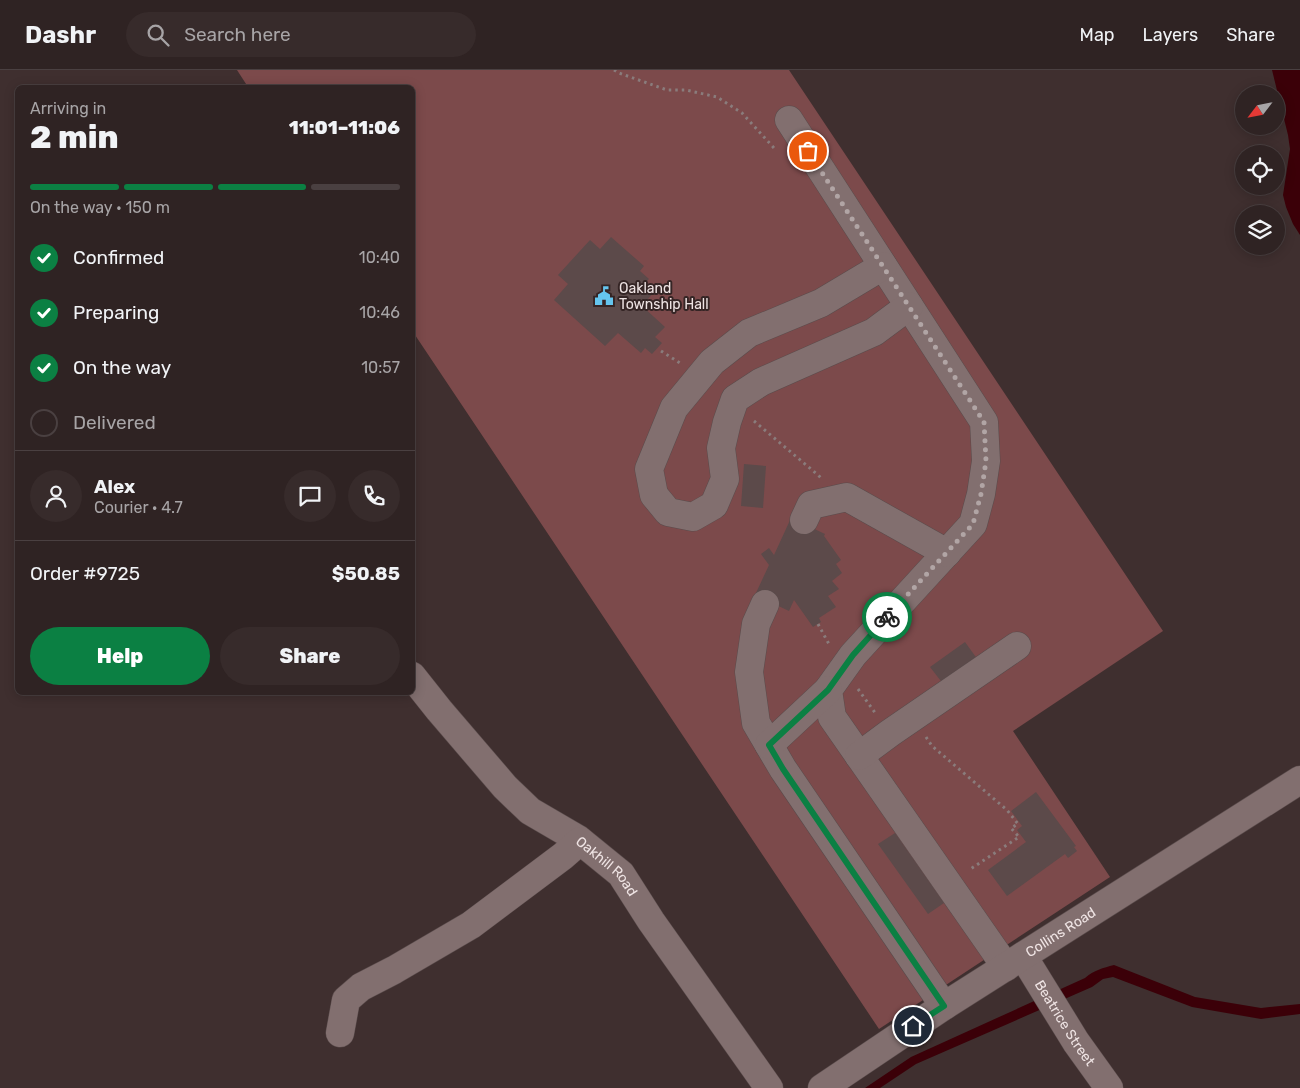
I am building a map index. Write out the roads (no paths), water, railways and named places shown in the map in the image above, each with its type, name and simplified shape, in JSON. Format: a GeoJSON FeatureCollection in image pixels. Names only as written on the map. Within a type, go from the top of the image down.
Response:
{"type":"FeatureCollection","features":[{"type":"Feature","properties":{"kind":"street"},"geometry":{"type":"LineString","coordinates":[[769,745],[836,679],[853,655],[973,524],[981,494],[986,461],[984,422],[789,120]]}},
{"type":"Feature","properties":{"kind":"street"},"geometry":{"type":"LineString","coordinates":[[883,266],[821,303],[748,333],[712,362],[674,408],[649,469],[654,495],[668,512],[693,517],[714,505],[725,479],[721,448],[735,399],[761,382],[874,332],[909,306]]}},
{"type":"Feature","properties":{"kind":"street"},"geometry":{"type":"LineString","coordinates":[[804,520],[811,505],[848,497],[947,553]]}},
{"type":"Feature","properties":{"kind":"street"},"geometry":{"type":"LineString","coordinates":[[765,604],[756,624],[748,672],[756,723],[788,777],[944,1006]]}},
{"type":"Feature","properties":{"kind":"street"},"geometry":{"type":"LineString","coordinates":[[859,756],[1017,646]]}},
{"type":"Feature","properties":{"kind":"street","name":"Beatrice Street"},"geometry":{"type":"LineString","coordinates":[[836,679],[832,717],[948,884],[1014,962],[1109,1088]]}},
{"type":"Feature","properties":{"kind":"street","name":"Oakhill Road"},"geometry":{"type":"LineString","coordinates":[[415,680],[505,787],[530,811],[580,841],[621,874],[768,1088]]}},
{"type":"Feature","properties":{"kind":"street","name":"Collins Road"},"geometry":{"type":"LineString","coordinates":[[822,1088],[944,1006],[1300,780]]}},
{"type":"Feature","properties":{"kind":"street"},"geometry":{"type":"LineString","coordinates":[[340,1033],[346,1000],[361,987],[471,925],[563,856],[580,841]]}},
{"type":"Feature","properties":{"kind":"place","name":"Oakland Township Hall"},"geometry":{"type":"Point","coordinates":[604,296]}}]}
